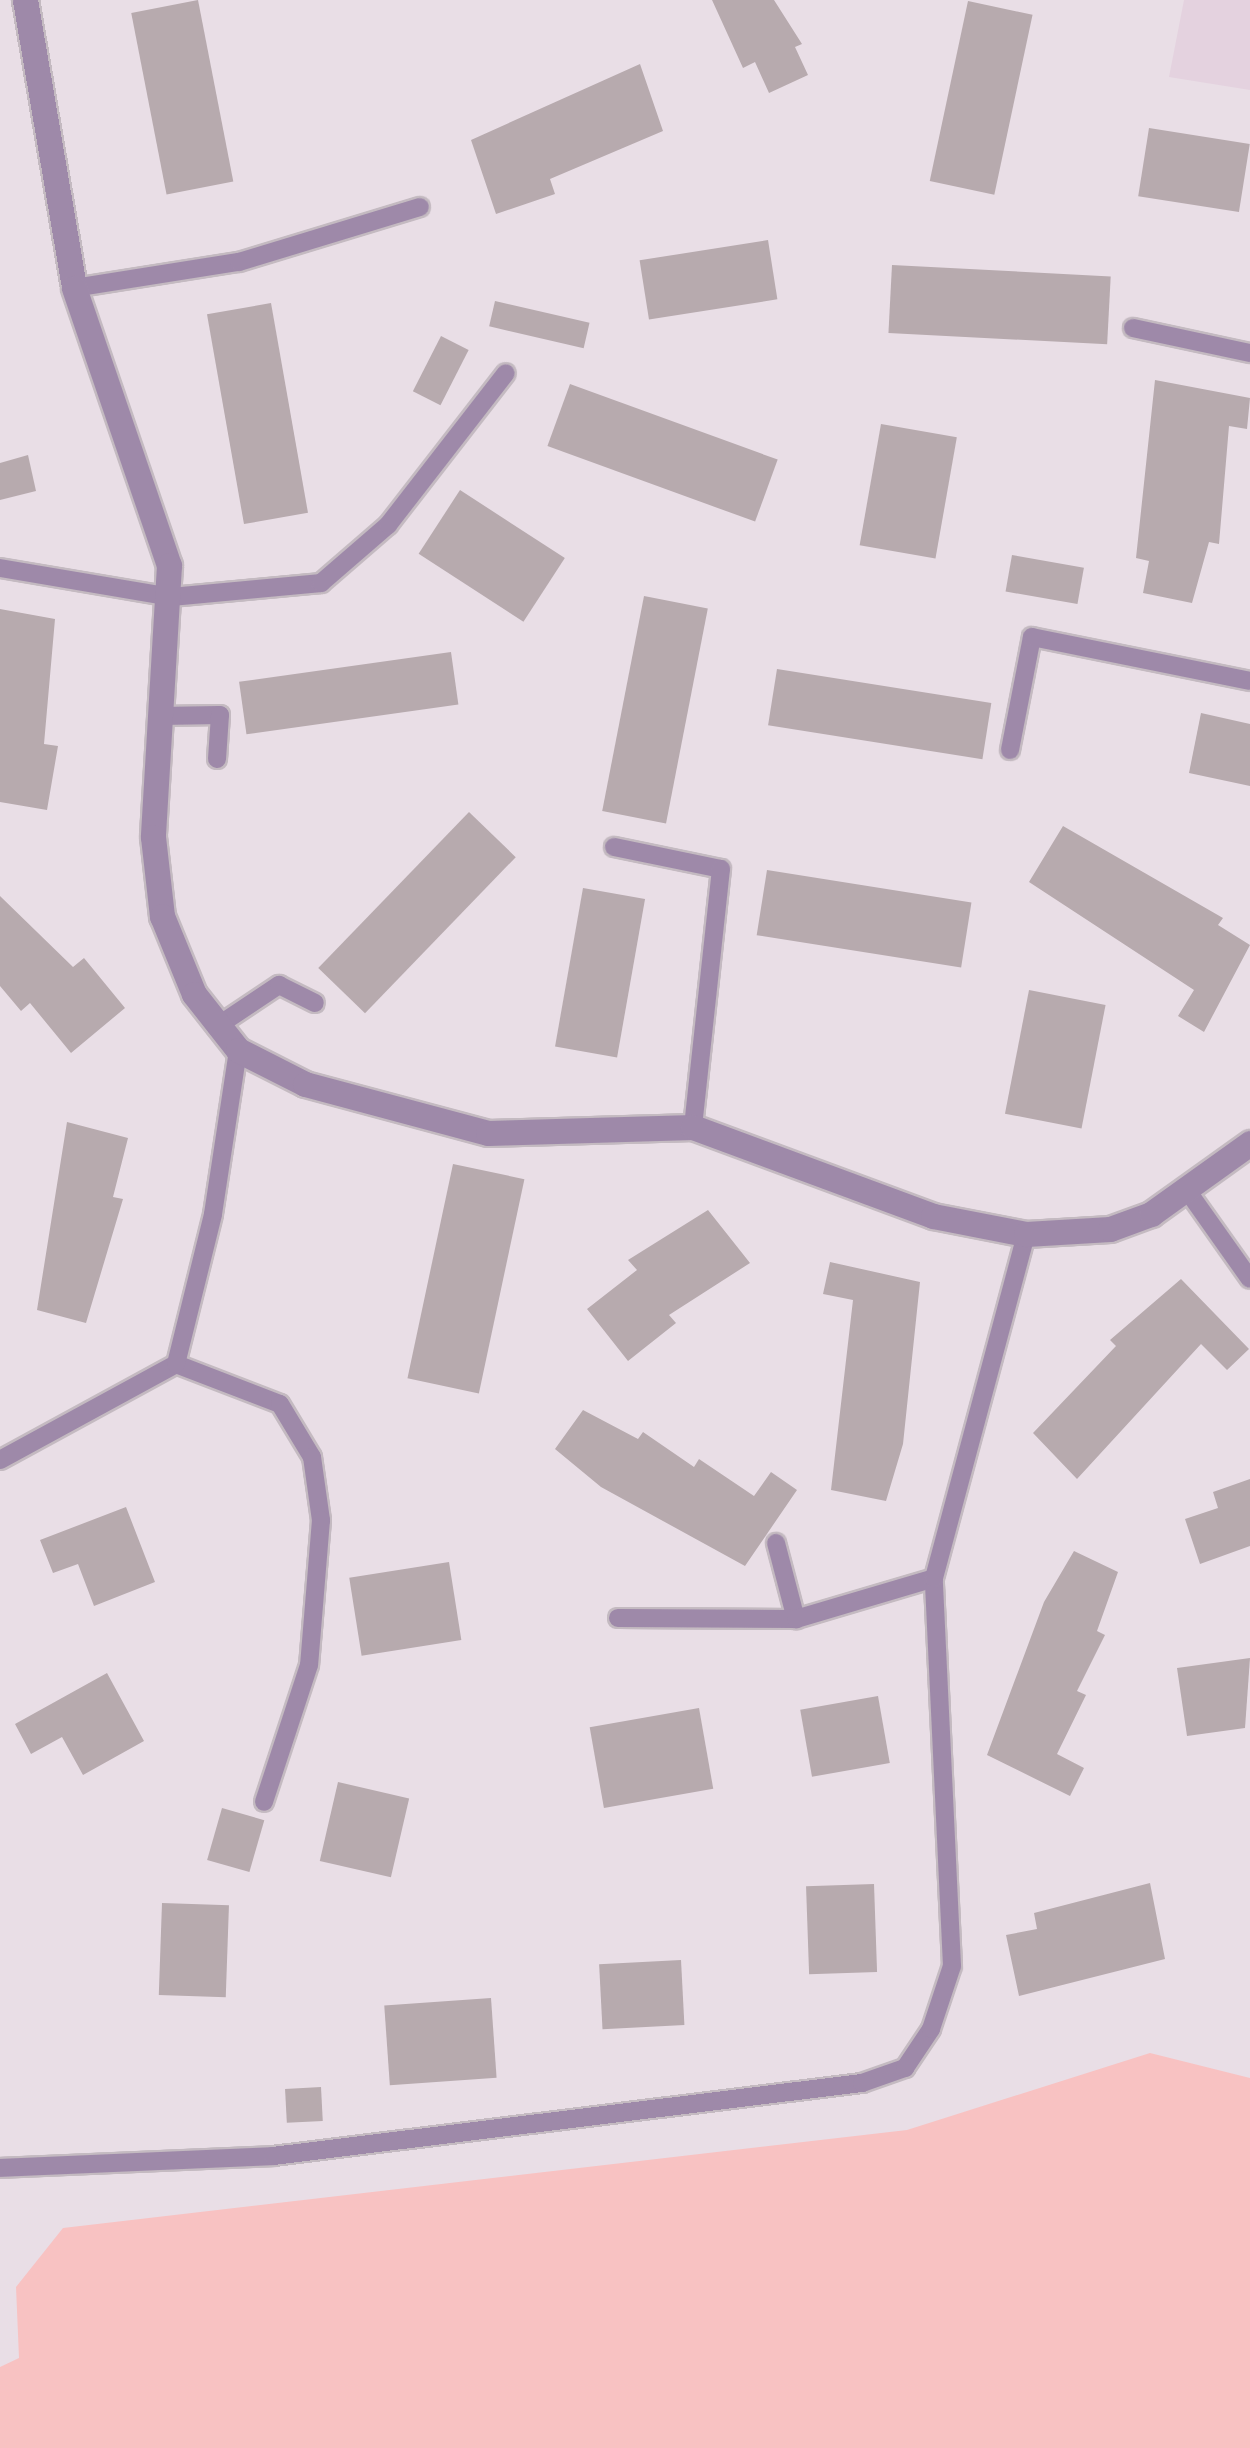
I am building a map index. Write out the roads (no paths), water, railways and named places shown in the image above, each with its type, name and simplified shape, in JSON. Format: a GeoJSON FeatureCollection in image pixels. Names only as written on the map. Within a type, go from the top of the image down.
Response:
{"type":"FeatureCollection","features":[{"type":"Feature","properties":{"kind":"street"},"geometry":{"type":"LineString","coordinates":[[25,0],[74,288],[154,504],[170,597],[153,837],[162,916],[216,1027],[238,1050],[304,1084],[488,1133],[693,1127],[933,1216],[1026,1234],[1110,1229],[1189,1193],[1250,1143]]}},
{"type":"Feature","properties":{"kind":"lane"},"geometry":{"type":"LineString","coordinates":[[74,288],[238,262],[420,207]]}},
{"type":"Feature","properties":{"kind":"lane"},"geometry":{"type":"LineString","coordinates":[[1133,328],[1250,353]]}},
{"type":"Feature","properties":{"kind":"lane"},"geometry":{"type":"LineString","coordinates":[[0,568],[170,597],[321,584],[388,526],[506,373]]}},
{"type":"Feature","properties":{"kind":"lane"},"geometry":{"type":"LineString","coordinates":[[1010,750],[1032,637],[1250,681]]}},
{"type":"Feature","properties":{"kind":"lane"},"geometry":{"type":"LineString","coordinates":[[160,716],[220,715],[218,759]]}},
{"type":"Feature","properties":{"kind":"lane"},"geometry":{"type":"LineString","coordinates":[[614,847],[721,869],[693,1127]]}},
{"type":"Feature","properties":{"kind":"lane"},"geometry":{"type":"LineString","coordinates":[[216,1027],[279,985],[316,1003]]}},
{"type":"Feature","properties":{"kind":"lane"},"geometry":{"type":"LineString","coordinates":[[0,1460],[176,1364],[213,1214],[238,1050]]}},
{"type":"Feature","properties":{"kind":"lane"},"geometry":{"type":"LineString","coordinates":[[1189,1193],[1250,1279]]}},
{"type":"Feature","properties":{"kind":"lane"},"geometry":{"type":"LineString","coordinates":[[0,2168],[272,2156],[896,2073],[931,2029],[952,1966],[934,1578],[1026,1234]]}},
{"type":"Feature","properties":{"kind":"lane"},"geometry":{"type":"LineString","coordinates":[[176,1364],[280,1404],[312,1457],[321,1520],[308,1665],[264,1802]]}},
{"type":"Feature","properties":{"kind":"lane"},"geometry":{"type":"LineString","coordinates":[[776,1543],[796,1619]]}},
{"type":"Feature","properties":{"kind":"lane"},"geometry":{"type":"LineString","coordinates":[[618,1618],[796,1619],[934,1578]]}}]}
